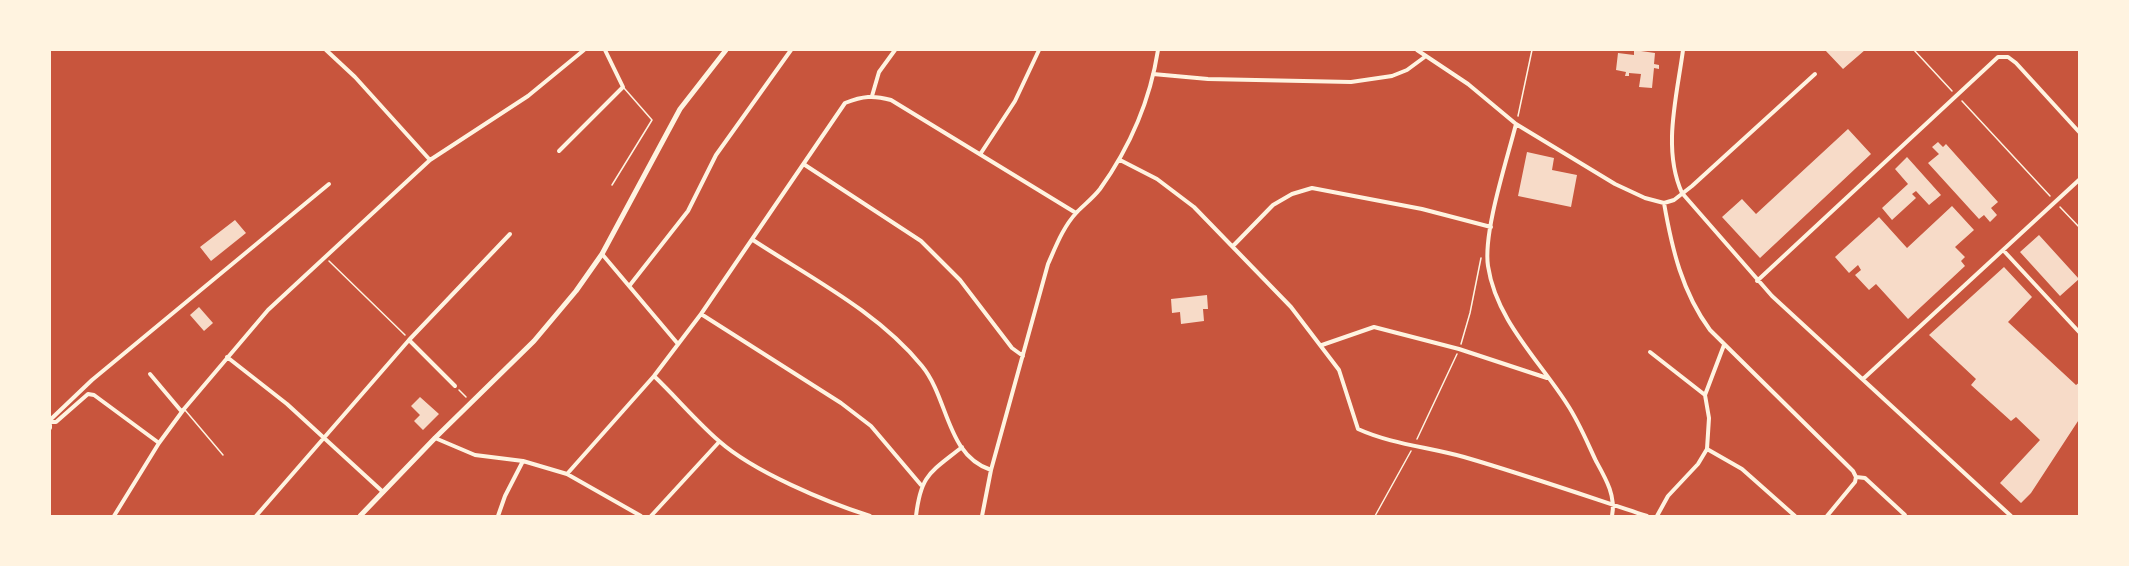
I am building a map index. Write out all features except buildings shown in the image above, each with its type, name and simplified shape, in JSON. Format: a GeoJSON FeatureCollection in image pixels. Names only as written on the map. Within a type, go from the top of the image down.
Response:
{"type":"FeatureCollection","features":[{"type":"Feature","properties":{"kind":"main road"},"geometry":{"type":"LineString","coordinates":[[360,516],[554,320],[602,254],[680,109],[726,50]]}},
{"type":"Feature","properties":{"kind":"street"},"geometry":{"type":"LineString","coordinates":[[326,50],[355,77],[430,160]]}},
{"type":"Feature","properties":{"kind":"street"},"geometry":{"type":"LineString","coordinates":[[114,516],[159,443],[183,410],[268,310],[430,160],[528,96],[584,50]]}},
{"type":"Feature","properties":{"kind":"street"},"geometry":{"type":"LineString","coordinates":[[559,151],[623,87],[605,50]]}},
{"type":"Feature","properties":{"kind":"street"},"geometry":{"type":"LineString","coordinates":[[630,285],[688,211],[716,155],[791,50]]}},
{"type":"Feature","properties":{"kind":"street"},"geometry":{"type":"LineString","coordinates":[[872,96],[879,72],[895,50]]}},
{"type":"Feature","properties":{"kind":"street"},"geometry":{"type":"LineString","coordinates":[[981,153],[1015,101],[1039,50]]}},
{"type":"Feature","properties":{"kind":"street"},"geometry":{"type":"LineString","coordinates":[[982,516],[991,470],[1048,264],[1061,234],[1076,213],[1098,192],[1120,160],[1135,132],[1158,50]]}},
{"type":"Feature","properties":{"kind":"street"},"geometry":{"type":"LineString","coordinates":[[1417,50],[1468,84],[1516,124],[1614,184],[1645,198],[1664,203],[1674,200],[1815,74]]}},
{"type":"Feature","properties":{"kind":"street"},"geometry":{"type":"LineString","coordinates":[[1683,50],[1672,157],[1674,176],[1682,193],[1757,280],[2011,516]]}},
{"type":"Feature","properties":{"kind":"street"},"geometry":{"type":"LineString","coordinates":[[1153,74],[1208,79],[1351,82],[1407,70],[1426,56]]}},
{"type":"Feature","properties":{"kind":"street"},"geometry":{"type":"LineString","coordinates":[[1757,280],[1998,57],[2008,57],[2079,133]]}},
{"type":"Feature","properties":{"kind":"street"},"geometry":{"type":"LineString","coordinates":[[567,474],[654,376],[701,314],[846,103],[860,97],[872,96],[891,100],[1076,213]]}},
{"type":"Feature","properties":{"kind":"street"},"geometry":{"type":"LineString","coordinates":[[1516,124],[1486,250],[1492,285],[1503,309],[1567,404],[1579,426],[1610,487],[1614,506],[1612,516]]}},
{"type":"Feature","properties":{"kind":"street"},"geometry":{"type":"LineString","coordinates":[[1120,160],[1157,179],[1194,207],[1291,307],[1339,370],[1358,429],[1380,439],[1414,445],[1524,474],[1647,516]]}},
{"type":"Feature","properties":{"kind":"street"},"geometry":{"type":"LineString","coordinates":[[805,165],[921,241],[960,280],[1012,348],[1023,356]]}},
{"type":"Feature","properties":{"kind":"street"},"geometry":{"type":"LineString","coordinates":[[1863,379],[2079,179]]}},
{"type":"Feature","properties":{"kind":"street"},"geometry":{"type":"LineString","coordinates":[[50,424],[92,380],[329,184]]}},
{"type":"Feature","properties":{"kind":"street"},"geometry":{"type":"LineString","coordinates":[[1233,246],[1273,205],[1292,194],[1312,188],[1422,209],[1491,227]]}},
{"type":"Feature","properties":{"kind":"street"},"geometry":{"type":"LineString","coordinates":[[1664,203],[1680,277],[1688,296],[1710,330],[1853,471],[1856,477],[1855,482],[1827,516]]}},
{"type":"Feature","properties":{"kind":"street"},"geometry":{"type":"LineString","coordinates":[[256,516],[410,340],[510,234]]}},
{"type":"Feature","properties":{"kind":"street"},"geometry":{"type":"LineString","coordinates":[[753,240],[894,334],[924,368],[968,458],[991,470]]}},
{"type":"Feature","properties":{"kind":"street"},"geometry":{"type":"LineString","coordinates":[[2003,250],[2079,333]]}},
{"type":"Feature","properties":{"kind":"street"},"geometry":{"type":"LineString","coordinates":[[602,254],[678,344]]}},
{"type":"Feature","properties":{"kind":"street"},"geometry":{"type":"LineString","coordinates":[[701,314],[841,403],[871,426],[921,484]]}},
{"type":"Feature","properties":{"kind":"street"},"geometry":{"type":"LineString","coordinates":[[1322,345],[1374,327],[1459,349],[1548,378]]}},
{"type":"Feature","properties":{"kind":"street"},"geometry":{"type":"LineString","coordinates":[[410,340],[455,386]]}},
{"type":"Feature","properties":{"kind":"street"},"geometry":{"type":"LineString","coordinates":[[1657,516],[1668,496],[1698,464],[1707,449],[1709,418],[1705,395],[1724,345]]}},
{"type":"Feature","properties":{"kind":"street"},"geometry":{"type":"LineString","coordinates":[[1650,352],[1705,395]]}},
{"type":"Feature","properties":{"kind":"street"},"geometry":{"type":"LineString","coordinates":[[227,357],[325,437],[383,492]]}},
{"type":"Feature","properties":{"kind":"street"},"geometry":{"type":"LineString","coordinates":[[150,374],[183,410]]}},
{"type":"Feature","properties":{"kind":"street"},"geometry":{"type":"LineString","coordinates":[[654,376],[719,442],[807,492],[835,505],[870,516]]}},
{"type":"Feature","properties":{"kind":"street"},"geometry":{"type":"LineString","coordinates":[[50,424],[56,422],[88,394],[94,395],[159,443]]}},
{"type":"Feature","properties":{"kind":"street"},"geometry":{"type":"LineString","coordinates":[[435,438],[475,455],[523,461],[567,474],[641,516]]}},
{"type":"Feature","properties":{"kind":"street"},"geometry":{"type":"LineString","coordinates":[[651,516],[719,442]]}},
{"type":"Feature","properties":{"kind":"street"},"geometry":{"type":"LineString","coordinates":[[916,516],[921,484],[929,473],[962,447]]}},
{"type":"Feature","properties":{"kind":"street"},"geometry":{"type":"LineString","coordinates":[[1707,449],[1742,469],[1795,516]]}},
{"type":"Feature","properties":{"kind":"street"},"geometry":{"type":"LineString","coordinates":[[498,516],[505,496],[523,461]]}},
{"type":"Feature","properties":{"kind":"street"},"geometry":{"type":"LineString","coordinates":[[1856,477],[1865,478],[1905,515]]}},
{"type":"Feature","properties":{"kind":"lane"},"geometry":{"type":"LineString","coordinates":[[612,185],[652,120],[623,87]]}},
{"type":"Feature","properties":{"kind":"lane"},"geometry":{"type":"LineString","coordinates":[[183,410],[224,455]]}},
{"type":"Feature","properties":{"kind":"path"},"geometry":{"type":"LineString","coordinates":[[1516,124],[1532,50]]}},
{"type":"Feature","properties":{"kind":"path"},"geometry":{"type":"LineString","coordinates":[[1914,50],[2079,228]]}},
{"type":"Feature","properties":{"kind":"path"},"geometry":{"type":"LineString","coordinates":[[1375,516],[1442,391],[1459,349],[1470,313],[1479,264],[1486,250]]}},
{"type":"Feature","properties":{"kind":"path"},"geometry":{"type":"LineString","coordinates":[[324,257],[410,340]]}},
{"type":"Feature","properties":{"kind":"path"},"geometry":{"type":"LineString","coordinates":[[455,386],[471,402]]}}]}
